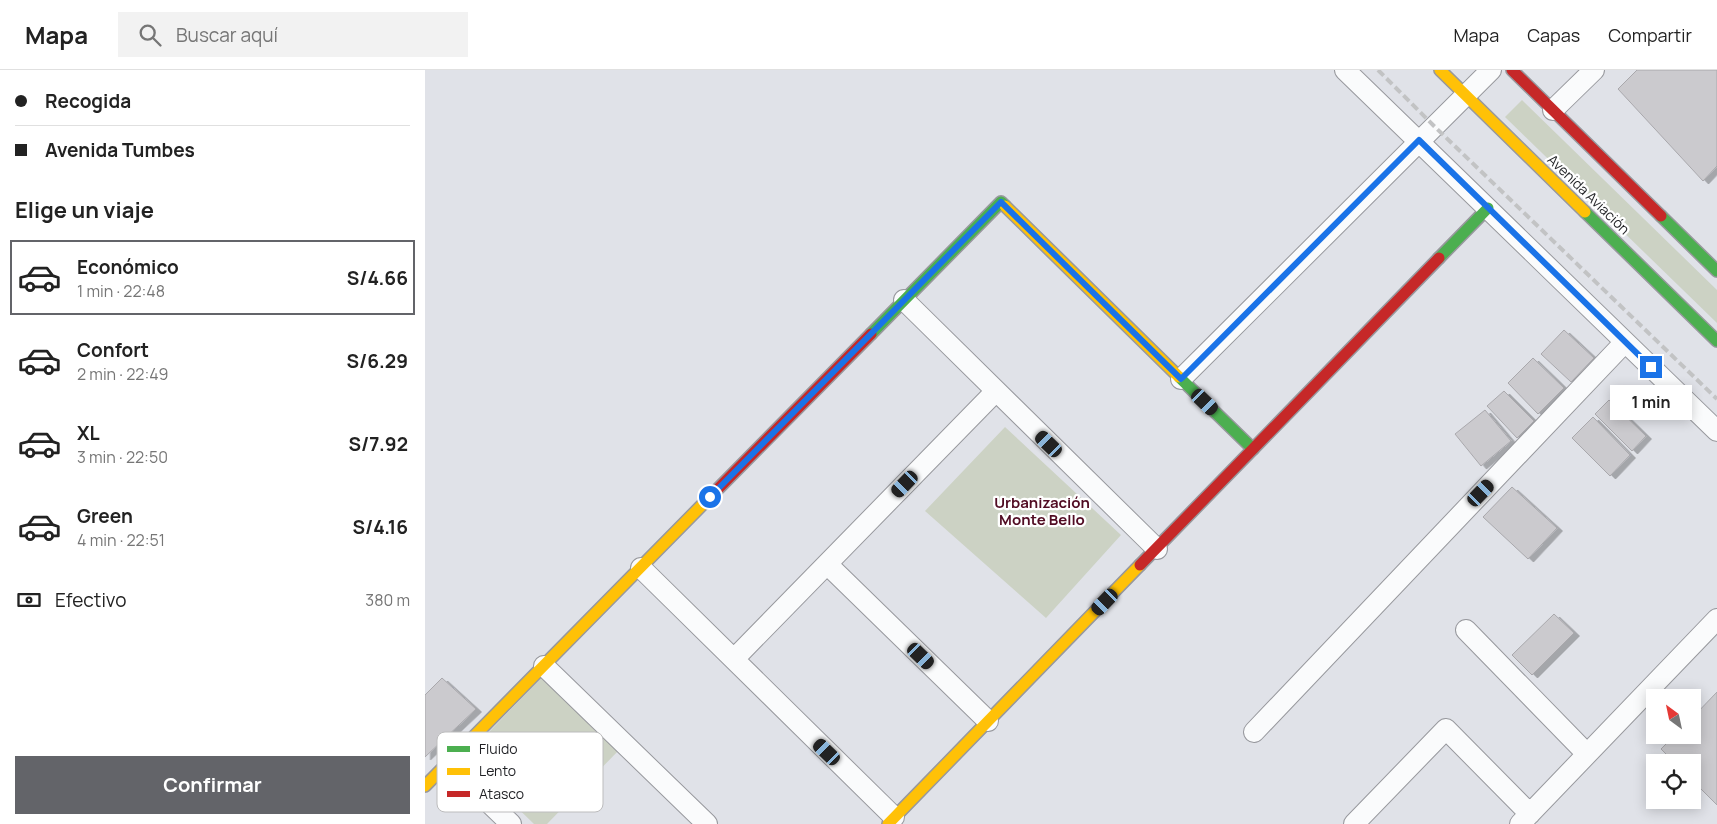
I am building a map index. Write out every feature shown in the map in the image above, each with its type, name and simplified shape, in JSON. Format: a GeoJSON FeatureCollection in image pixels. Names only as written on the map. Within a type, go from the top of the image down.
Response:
{"type":"FeatureCollection","features":[{"type":"Feature","properties":{"kind":"street"},"geometry":{"type":"LineString","coordinates":[[1345,70],[1717,432]]}},
{"type":"Feature","properties":{"kind":"street","name":"Avenida Aviación"},"geometry":{"type":"LineString","coordinates":[[1440,70],[1717,340]]}},
{"type":"Feature","properties":{"kind":"street"},"geometry":{"type":"LineString","coordinates":[[1181,379],[1491,70]]}},
{"type":"Feature","properties":{"kind":"street"},"geometry":{"type":"LineString","coordinates":[[1512,70],[1717,271]]}},
{"type":"Feature","properties":{"kind":"street"},"geometry":{"type":"LineString","coordinates":[[1553,110],[1594,70]]}},
{"type":"Feature","properties":{"kind":"street"},"geometry":{"type":"LineString","coordinates":[[479,732],[1001,202],[1253,449]]}},
{"type":"Feature","properties":{"kind":"street"},"geometry":{"type":"LineString","coordinates":[[641,568],[734,659],[891,821],[1488,208]]}},
{"type":"Feature","properties":{"kind":"street"},"geometry":{"type":"LineString","coordinates":[[904,300],[1157,549]]}},
{"type":"Feature","properties":{"kind":"street"},"geometry":{"type":"LineString","coordinates":[[1254,732],[1625,342]]}},
{"type":"Feature","properties":{"kind":"street"},"geometry":{"type":"LineString","coordinates":[[734,659],[995,391]]}},
{"type":"Feature","properties":{"kind":"street"},"geometry":{"type":"LineString","coordinates":[[827,564],[988,721]]}},
{"type":"Feature","properties":{"kind":"street"},"geometry":{"type":"LineString","coordinates":[[1354,824],[1446,729],[1525,819],[1717,619]]}},
{"type":"Feature","properties":{"kind":"street"},"geometry":{"type":"LineString","coordinates":[[1466,630],[1587,754]]}},
{"type":"Feature","properties":{"kind":"street"},"geometry":{"type":"LineString","coordinates":[[544,666],[707,824]]}},
{"type":"Feature","properties":{"kind":"street"},"geometry":{"type":"LineString","coordinates":[[425,786],[437,774]]}},
{"type":"Feature","properties":{"kind":"street"},"geometry":{"type":"LineString","coordinates":[[499,812],[511,824]]}},
{"type":"Feature","properties":{"kind":"shaded area"},"geometry":{"type":"Polygon","coordinates":[[[1522,100],[1717,290],[1717,323],[1505,117],[1522,100]]]}},
{"type":"Feature","properties":{"kind":"shaded area"},"geometry":{"type":"Polygon","coordinates":[[[1005,427],[1121,535],[1046,618],[925,511],[1005,427]]]}},
{"type":"Feature","properties":{"kind":"shaded area"},"geometry":{"type":"Polygon","coordinates":[[[544,675],[603,732],[489,732],[544,675]]]}},
{"type":"Feature","properties":{"kind":"shaded area"},"geometry":{"type":"Polygon","coordinates":[[[603,732],[620,749],[603,766],[603,732]]]}},
{"type":"Feature","properties":{"kind":"shaded area"},"geometry":{"type":"Polygon","coordinates":[[[522,812],[559,812],[547,824],[534,824],[522,812]]]}},
{"type":"Feature","properties":{"kind":"building"},"geometry":{"type":"Polygon","coordinates":[[[1637,70],[1717,70],[1717,166],[1703,181],[1618,89],[1637,70]]]}},
{"type":"Feature","properties":{"kind":"building"},"geometry":{"type":"Polygon","coordinates":[[[1564,330],[1594,358],[1571,382],[1541,354],[1564,330]]]}},
{"type":"Feature","properties":{"kind":"building"},"geometry":{"type":"Polygon","coordinates":[[[1533,358],[1564,388],[1538,414],[1508,383],[1533,358]]]}},
{"type":"Feature","properties":{"kind":"building"},"geometry":{"type":"Polygon","coordinates":[[[1504,391],[1534,421],[1517,438],[1487,406],[1504,391]]]}},
{"type":"Feature","properties":{"kind":"building"},"geometry":{"type":"Polygon","coordinates":[[[1609,400],[1646,436],[1632,451],[1595,414],[1609,400]]]}},
{"type":"Feature","properties":{"kind":"building"},"geometry":{"type":"Polygon","coordinates":[[[1485,410],[1511,441],[1481,466],[1455,434],[1485,410]]]}},
{"type":"Feature","properties":{"kind":"building"},"geometry":{"type":"Polygon","coordinates":[[[1593,417],[1630,455],[1610,476],[1572,438],[1593,417]]]}},
{"type":"Feature","properties":{"kind":"building"},"geometry":{"type":"Polygon","coordinates":[[[1512,487],[1557,528],[1528,559],[1483,517],[1512,487]]]}},
{"type":"Feature","properties":{"kind":"building"},"geometry":{"type":"Polygon","coordinates":[[[1554,614],[1574,633],[1532,675],[1512,655],[1554,614]]]}},
{"type":"Feature","properties":{"kind":"building"},"geometry":{"type":"Polygon","coordinates":[[[442,678],[476,709],[452,732],[437,732],[437,746],[425,757],[425,695],[442,678]]]}},
{"type":"Feature","properties":{"kind":"building"},"geometry":{"type":"Polygon","coordinates":[[[1717,692],[1717,805],[1701,789],[1701,754],[1666,754],[1661,749],[1666,744],[1701,744],[1701,709],[1717,692]]]}},
{"type":"Feature","properties":{"kind":"railway"},"geometry":{"type":"LineString","coordinates":[[1378,70],[1717,399]]}},
{"type":"Feature","properties":{"kind":"traffic: fast"},"geometry":{"type":"LineString","coordinates":[[871,334],[1001,202],[1005,206]]}},
{"type":"Feature","properties":{"kind":"traffic: fast"},"geometry":{"type":"LineString","coordinates":[[1439,258],[1488,208]]}},
{"type":"Feature","properties":{"kind":"traffic: fast"},"geometry":{"type":"LineString","coordinates":[[1585,212],[1717,341]]}},
{"type":"Feature","properties":{"kind":"traffic: fast"},"geometry":{"type":"LineString","coordinates":[[1661,216],[1717,271]]}},
{"type":"Feature","properties":{"kind":"traffic: fast"},"geometry":{"type":"LineString","coordinates":[[1179,377],[1253,449]]}},
{"type":"Feature","properties":{"kind":"traffic: slow"},"geometry":{"type":"LineString","coordinates":[[1440,70],[1585,212]]}},
{"type":"Feature","properties":{"kind":"traffic: slow"},"geometry":{"type":"LineString","coordinates":[[1005,206],[1179,377]]}},
{"type":"Feature","properties":{"kind":"traffic: slow"},"geometry":{"type":"LineString","coordinates":[[478,732],[706,501]]}},
{"type":"Feature","properties":{"kind":"traffic: slow"},"geometry":{"type":"LineString","coordinates":[[888,824],[1140,565]]}},
{"type":"Feature","properties":{"kind":"traffic: slow"},"geometry":{"type":"LineString","coordinates":[[425,786],[437,774]]}},
{"type":"Feature","properties":{"kind":"traffic: jam"},"geometry":{"type":"LineString","coordinates":[[1512,70],[1661,216]]}},
{"type":"Feature","properties":{"kind":"traffic: jam"},"geometry":{"type":"LineString","coordinates":[[1140,565],[1439,258]]}},
{"type":"Feature","properties":{"kind":"traffic: jam"},"geometry":{"type":"LineString","coordinates":[[706,501],[871,334]]}},
{"type":"Feature","properties":{"kind":"district","name":"Urbanización Monte Bello"},"geometry":{"type":"Point","coordinates":[1042,510]}},
{"type":"Feature","properties":{"kind":"route"},"geometry":{"type":"LineString","coordinates":[[710,497],[1001,202],[1181,379],[1419,140],[1651,367]]}}]}
